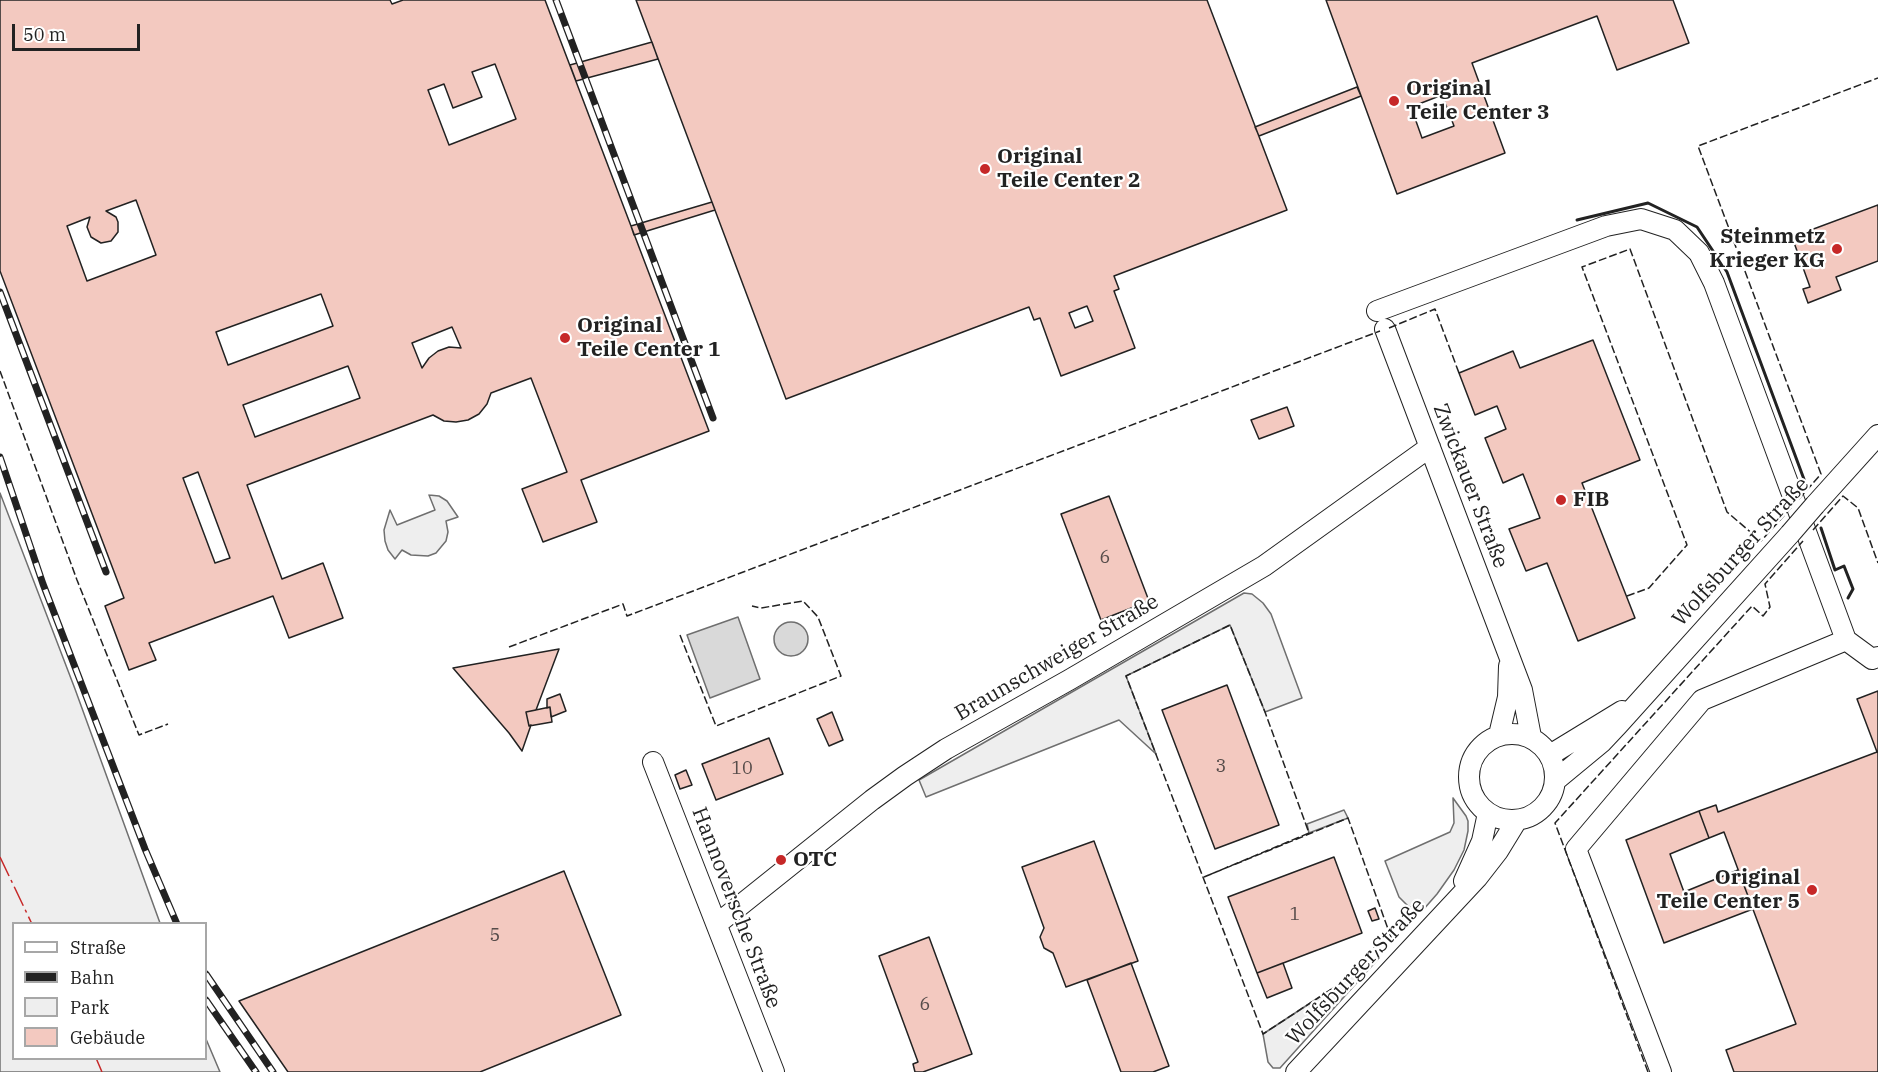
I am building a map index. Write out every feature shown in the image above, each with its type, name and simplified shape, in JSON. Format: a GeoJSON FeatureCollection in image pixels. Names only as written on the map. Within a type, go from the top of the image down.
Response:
{"type":"FeatureCollection","features":[{"type":"Feature","properties":{"kind":"street"},"geometry":{"type":"LineString","coordinates":[[1377,311],[1606,226],[1641,219],[1675,230],[1699,253],[1714,283],[1846,640],[1872,659],[1878,657]]}},
{"type":"Feature","properties":{"kind":"street","name":"Zwickauer Straße"},"geometry":{"type":"LineString","coordinates":[[1384,329],[1522,690],[1531,737]]}},
{"type":"Feature","properties":{"kind":"street","name":"Wolfsburger Straße"},"geometry":{"type":"LineString","coordinates":[[1556,780],[1602,742],[1878,435]]}},
{"type":"Feature","properties":{"kind":"street","name":"Braunschweiger Straße"},"geometry":{"type":"LineString","coordinates":[[717,924],[904,776],[946,749],[1264,566],[1430,447]]}},
{"type":"Feature","properties":{"kind":"street"},"geometry":{"type":"LineString","coordinates":[[1661,1072],[1576,849],[1702,700],[1846,640]]}},
{"type":"Feature","properties":{"kind":"street","name":"Zwickauer Straße"},"geometry":{"type":"LineString","coordinates":[[1499,735],[1508,697],[1509,661]]}},
{"type":"Feature","properties":{"kind":"street","name":"Wolfsburger Straße"},"geometry":{"type":"LineString","coordinates":[[1550,755],[1640,700]]}},
{"type":"Feature","properties":{"kind":"street"},"geometry":{"type":"LineString","coordinates":[[1515,733],[1531,737],[1539,742],[1550,755],[1556,771],[1554,788],[1546,803],[1533,815],[1517,820],[1500,819],[1488,813],[1470,790],[1468,773],[1473,757],[1484,743],[1499,735],[1515,733]]}},
{"type":"Feature","properties":{"kind":"street","name":"Hannoversche Straße"},"geometry":{"type":"LineString","coordinates":[[652,762],[774,1072]]}},
{"type":"Feature","properties":{"kind":"street","name":"Wolfsburger Straße"},"geometry":{"type":"LineString","coordinates":[[1452,904],[1482,841],[1488,813]]}},
{"type":"Feature","properties":{"kind":"street","name":"Wolfsburger Straße"},"geometry":{"type":"LineString","coordinates":[[1296,1072],[1477,878],[1498,851],[1517,820]]}},
{"type":"Feature","properties":{"kind":"green space"},"geometry":{"type":"Polygon","coordinates":[[[0,493],[75,689],[160,922],[12,922],[12,1060],[207,1060],[207,1041],[220,1072],[0,1072],[0,493]]]}},
{"type":"Feature","properties":{"kind":"green space"},"geometry":{"type":"Polygon","coordinates":[[[429,495],[439,496],[447,501],[458,517],[446,521],[448,532],[446,541],[436,553],[428,556],[411,555],[402,550],[395,559],[385,541],[384,530],[390,510],[397,525],[435,510],[429,495]]]}},
{"type":"Feature","properties":{"kind":"green space"},"geometry":{"type":"Polygon","coordinates":[[[1244,593],[1252,594],[1271,614],[1302,698],[1265,712],[1230,625],[1126,676],[1156,754],[1119,720],[926,797],[919,780],[1244,593]]]}},
{"type":"Feature","properties":{"kind":"green space"},"geometry":{"type":"Polygon","coordinates":[[[1453,798],[1468,821],[1464,850],[1454,870],[1437,894],[1423,910],[1415,910],[1399,897],[1385,861],[1450,832],[1454,823],[1453,798]]]}},
{"type":"Feature","properties":{"kind":"green space"},"geometry":{"type":"Polygon","coordinates":[[[1344,810],[1348,818],[1309,833],[1307,824],[1344,810]]]}},
{"type":"Feature","properties":{"kind":"green space"},"geometry":{"type":"Polygon","coordinates":[[[1379,958],[1280,1068],[1273,1068],[1268,1062],[1263,1034],[1379,958]]]}},
{"type":"Feature","properties":{"kind":"shaded area"},"geometry":{"type":"Polygon","coordinates":[[[738,617],[760,679],[710,698],[687,635],[738,617]]]}},
{"type":"Feature","properties":{"kind":"shaded area"},"geometry":{"type":"Polygon","coordinates":[[[791,622],[803,627],[808,639],[803,651],[791,656],[779,651],[774,639],[779,627],[791,622]]]}},
{"type":"Feature","properties":{"kind":"building","name":"Original Teile Center 1"},"geometry":{"type":"Polygon","coordinates":[[[0,0],[390,0],[392,4],[403,0],[545,0],[709,431],[581,480],[597,522],[543,542],[522,489],[567,472],[531,378],[491,393],[487,404],[479,414],[468,420],[444,421],[433,415],[247,485],[282,579],[323,563],[343,618],[289,638],[273,596],[149,643],[156,660],[129,670],[105,606],[124,598],[0,271],[0,0]],[[495,64],[472,72],[482,97],[453,108],[444,84],[428,90],[449,145],[516,119],[495,64]],[[136,200],[106,211],[116,217],[118,232],[111,241],[101,243],[91,237],[87,227],[90,217],[67,226],[87,281],[156,255],[136,200]],[[321,294],[216,332],[228,365],[333,326],[321,294]],[[452,327],[412,343],[422,368],[438,351],[449,347],[461,348],[452,327]],[[348,366],[243,405],[255,437],[360,398],[348,366]],[[198,472],[183,478],[215,563],[230,558],[198,472]]]}},
{"type":"Feature","properties":{"kind":"building","name":"Original Teile Center 2"},"geometry":{"type":"Polygon","coordinates":[[[636,0],[1207,0],[1287,210],[1114,276],[1119,289],[1114,291],[1135,348],[1061,376],[1040,318],[1034,320],[1029,307],[786,399],[636,0]],[[1087,306],[1069,313],[1075,328],[1093,321],[1087,306]]]}},
{"type":"Feature","properties":{"kind":"building","name":"Original Teile Center 3"},"geometry":{"type":"Polygon","coordinates":[[[1326,0],[1673,0],[1689,43],[1617,70],[1597,16],[1472,63],[1505,153],[1397,194],[1326,0]],[[1442,95],[1411,107],[1422,138],[1454,126],[1442,95]]]}},
{"type":"Feature","properties":{"kind":"building"},"geometry":{"type":"Polygon","coordinates":[[[652,42],[658,59],[576,81],[570,65],[652,42]]]}},
{"type":"Feature","properties":{"kind":"building"},"geometry":{"type":"Polygon","coordinates":[[[1357,87],[1361,96],[1259,136],[1255,127],[1357,87]]]}},
{"type":"Feature","properties":{"kind":"building"},"geometry":{"type":"Polygon","coordinates":[[[712,202],[715,210],[634,235],[631,226],[712,202]]]}},
{"type":"Feature","properties":{"kind":"building","name":"Steinmetz Krieger KG"},"geometry":{"type":"Polygon","coordinates":[[[1878,205],[1878,261],[1836,277],[1841,290],[1808,303],[1803,289],[1810,287],[1792,237],[1878,205]]]}},
{"type":"Feature","properties":{"kind":"building","name":"FIB"},"geometry":{"type":"Polygon","coordinates":[[[1593,340],[1640,460],[1582,483],[1635,618],[1578,641],[1547,563],[1526,571],[1509,529],[1540,518],[1523,474],[1503,483],[1485,438],[1506,429],[1497,406],[1475,415],[1459,373],[1513,351],[1520,368],[1593,340]]]}},
{"type":"Feature","properties":{"kind":"building"},"geometry":{"type":"Polygon","coordinates":[[[1287,407],[1294,426],[1259,439],[1251,420],[1287,407]]]}},
{"type":"Feature","properties":{"kind":"building"},"geometry":{"type":"Polygon","coordinates":[[[1109,496],[1149,601],[1101,620],[1061,514],[1109,496]]]}},
{"type":"Feature","properties":{"kind":"building"},"geometry":{"type":"Polygon","coordinates":[[[559,649],[536,710],[526,712],[529,726],[531,725],[522,751],[453,668],[559,649]]]}},
{"type":"Feature","properties":{"kind":"building"},"geometry":{"type":"Polygon","coordinates":[[[1227,685],[1279,825],[1215,849],[1162,710],[1227,685]]]}},
{"type":"Feature","properties":{"kind":"building","name":"Original Teile Center 5"},"geometry":{"type":"Polygon","coordinates":[[[1878,691],[1878,1072],[1734,1072],[1726,1050],[1796,1024],[1724,832],[1709,838],[1699,811],[1716,805],[1718,812],[1877,752],[1857,699],[1878,691]]]}},
{"type":"Feature","properties":{"kind":"building"},"geometry":{"type":"Polygon","coordinates":[[[560,694],[566,711],[551,717],[550,707],[547,708],[547,699],[560,694]]]}},
{"type":"Feature","properties":{"kind":"building"},"geometry":{"type":"Polygon","coordinates":[[[550,707],[552,722],[529,726],[526,712],[550,707]]]}},
{"type":"Feature","properties":{"kind":"building"},"geometry":{"type":"Polygon","coordinates":[[[832,712],[843,740],[829,746],[817,719],[832,712]]]}},
{"type":"Feature","properties":{"kind":"building"},"geometry":{"type":"Polygon","coordinates":[[[769,738],[783,774],[716,800],[702,764],[769,738]]]}},
{"type":"Feature","properties":{"kind":"building"},"geometry":{"type":"Polygon","coordinates":[[[686,770],[692,785],[680,789],[675,775],[686,770]]]}},
{"type":"Feature","properties":{"kind":"building"},"geometry":{"type":"Polygon","coordinates":[[[1699,811],[1709,838],[1670,854],[1684,892],[1738,870],[1753,909],[1664,943],[1626,840],[1699,811]]]}},
{"type":"Feature","properties":{"kind":"building"},"geometry":{"type":"Polygon","coordinates":[[[1094,841],[1138,961],[1066,987],[1053,953],[1044,948],[1040,937],[1044,928],[1022,867],[1094,841]]]}},
{"type":"Feature","properties":{"kind":"building"},"geometry":{"type":"Polygon","coordinates":[[[1334,857],[1362,933],[1257,973],[1228,897],[1334,857]]]}},
{"type":"Feature","properties":{"kind":"building"},"geometry":{"type":"Polygon","coordinates":[[[564,871],[621,1015],[480,1072],[288,1072],[239,1001],[564,871]]]}},
{"type":"Feature","properties":{"kind":"building"},"geometry":{"type":"Polygon","coordinates":[[[1375,908],[1379,919],[1372,921],[1368,911],[1375,908]]]}},
{"type":"Feature","properties":{"kind":"building"},"geometry":{"type":"Polygon","coordinates":[[[929,937],[972,1054],[923,1072],[915,1072],[913,1064],[918,1062],[879,956],[929,937]]]}},
{"type":"Feature","properties":{"kind":"building"},"geometry":{"type":"Polygon","coordinates":[[[1131,963],[1169,1066],[1153,1072],[1121,1072],[1087,980],[1131,963]]]}},
{"type":"Feature","properties":{"kind":"building"},"geometry":{"type":"Polygon","coordinates":[[[1283,963],[1292,988],[1267,998],[1257,973],[1283,963]]]}},
{"type":"Feature","properties":{"kind":"railway"},"geometry":{"type":"LineString","coordinates":[[556,0],[713,418]]}},
{"type":"Feature","properties":{"kind":"railway"},"geometry":{"type":"LineString","coordinates":[[0,292],[106,572]]}},
{"type":"Feature","properties":{"kind":"railway"},"geometry":{"type":"LineString","coordinates":[[0,457],[43,584],[145,849],[176,922]]}},
{"type":"Feature","properties":{"kind":"railway"},"geometry":{"type":"LineString","coordinates":[[207,975],[273,1072]]}},
{"type":"Feature","properties":{"kind":"railway"},"geometry":{"type":"LineString","coordinates":[[207,1001],[256,1072]]}},
{"type":"Feature","properties":{"kind":"fence"},"geometry":{"type":"LineString","coordinates":[[1799,499],[1821,474],[1698,146],[1878,78]]}},
{"type":"Feature","properties":{"kind":"fence"},"geometry":{"type":"LineString","coordinates":[[1627,596],[1649,588],[1687,545],[1582,267],[1630,249],[1727,512],[1761,541],[1791,508]]}},
{"type":"Feature","properties":{"kind":"fence"},"geometry":{"type":"LineString","coordinates":[[1389,328],[1435,309],[1459,373]]}},
{"type":"Feature","properties":{"kind":"fence"},"geometry":{"type":"LineString","coordinates":[[509,647],[623,604],[627,616],[1380,331]]}},
{"type":"Feature","properties":{"kind":"fence"},"geometry":{"type":"LineString","coordinates":[[0,371],[77,580],[139,735],[168,724]]}},
{"type":"Feature","properties":{"kind":"fence"},"geometry":{"type":"LineString","coordinates":[[1813,530],[1843,496],[1858,508],[1878,563]]}},
{"type":"Feature","properties":{"kind":"fence"},"geometry":{"type":"LineString","coordinates":[[1648,1072],[1555,823],[1752,606],[1763,616],[1770,607],[1765,584],[1803,541]]}},
{"type":"Feature","properties":{"kind":"fence"},"geometry":{"type":"LineString","coordinates":[[680,635],[716,726],[841,676],[818,617],[803,601],[761,608],[752,606]]}},
{"type":"Feature","properties":{"kind":"fence"},"geometry":{"type":"LineString","coordinates":[[1230,625],[1265,712],[1309,833],[1204,877],[1348,818],[1392,940],[1374,947],[1379,958],[1263,1034],[1126,676],[1230,625]]}},
{"type":"Feature","properties":{"kind":"wall"},"geometry":{"type":"LineString","coordinates":[[1577,220],[1648,203],[1697,227],[1727,272],[1805,482]]}},
{"type":"Feature","properties":{"kind":"wall"},"geometry":{"type":"LineString","coordinates":[[1821,528],[1835,570],[1844,566],[1853,589],[1848,598]]}},
{"type":"Feature","properties":{"kind":"power"},"geometry":{"type":"LineString","coordinates":[[0,857],[31,922]]}},
{"type":"Feature","properties":{"kind":"power"},"geometry":{"type":"LineString","coordinates":[[97,1060],[102,1072]]}},
{"type":"Feature","properties":{"kind":"place","name":"Original Teile Center 3"},"geometry":{"type":"Point","coordinates":[1394,101]}},
{"type":"Feature","properties":{"kind":"place","name":"Original Teile Center 2"},"geometry":{"type":"Point","coordinates":[985,169]}},
{"type":"Feature","properties":{"kind":"place","name":"Steinmetz Krieger KG"},"geometry":{"type":"Point","coordinates":[1837,249]}},
{"type":"Feature","properties":{"kind":"place","name":"Original Teile Center 1"},"geometry":{"type":"Point","coordinates":[565,338]}},
{"type":"Feature","properties":{"kind":"place","name":"FIB"},"geometry":{"type":"Point","coordinates":[1561,500]}},
{"type":"Feature","properties":{"kind":"place","name":"OTC"},"geometry":{"type":"Point","coordinates":[781,860]}},
{"type":"Feature","properties":{"kind":"place","name":"Original Teile Center 5"},"geometry":{"type":"Point","coordinates":[1812,890]}}]}
